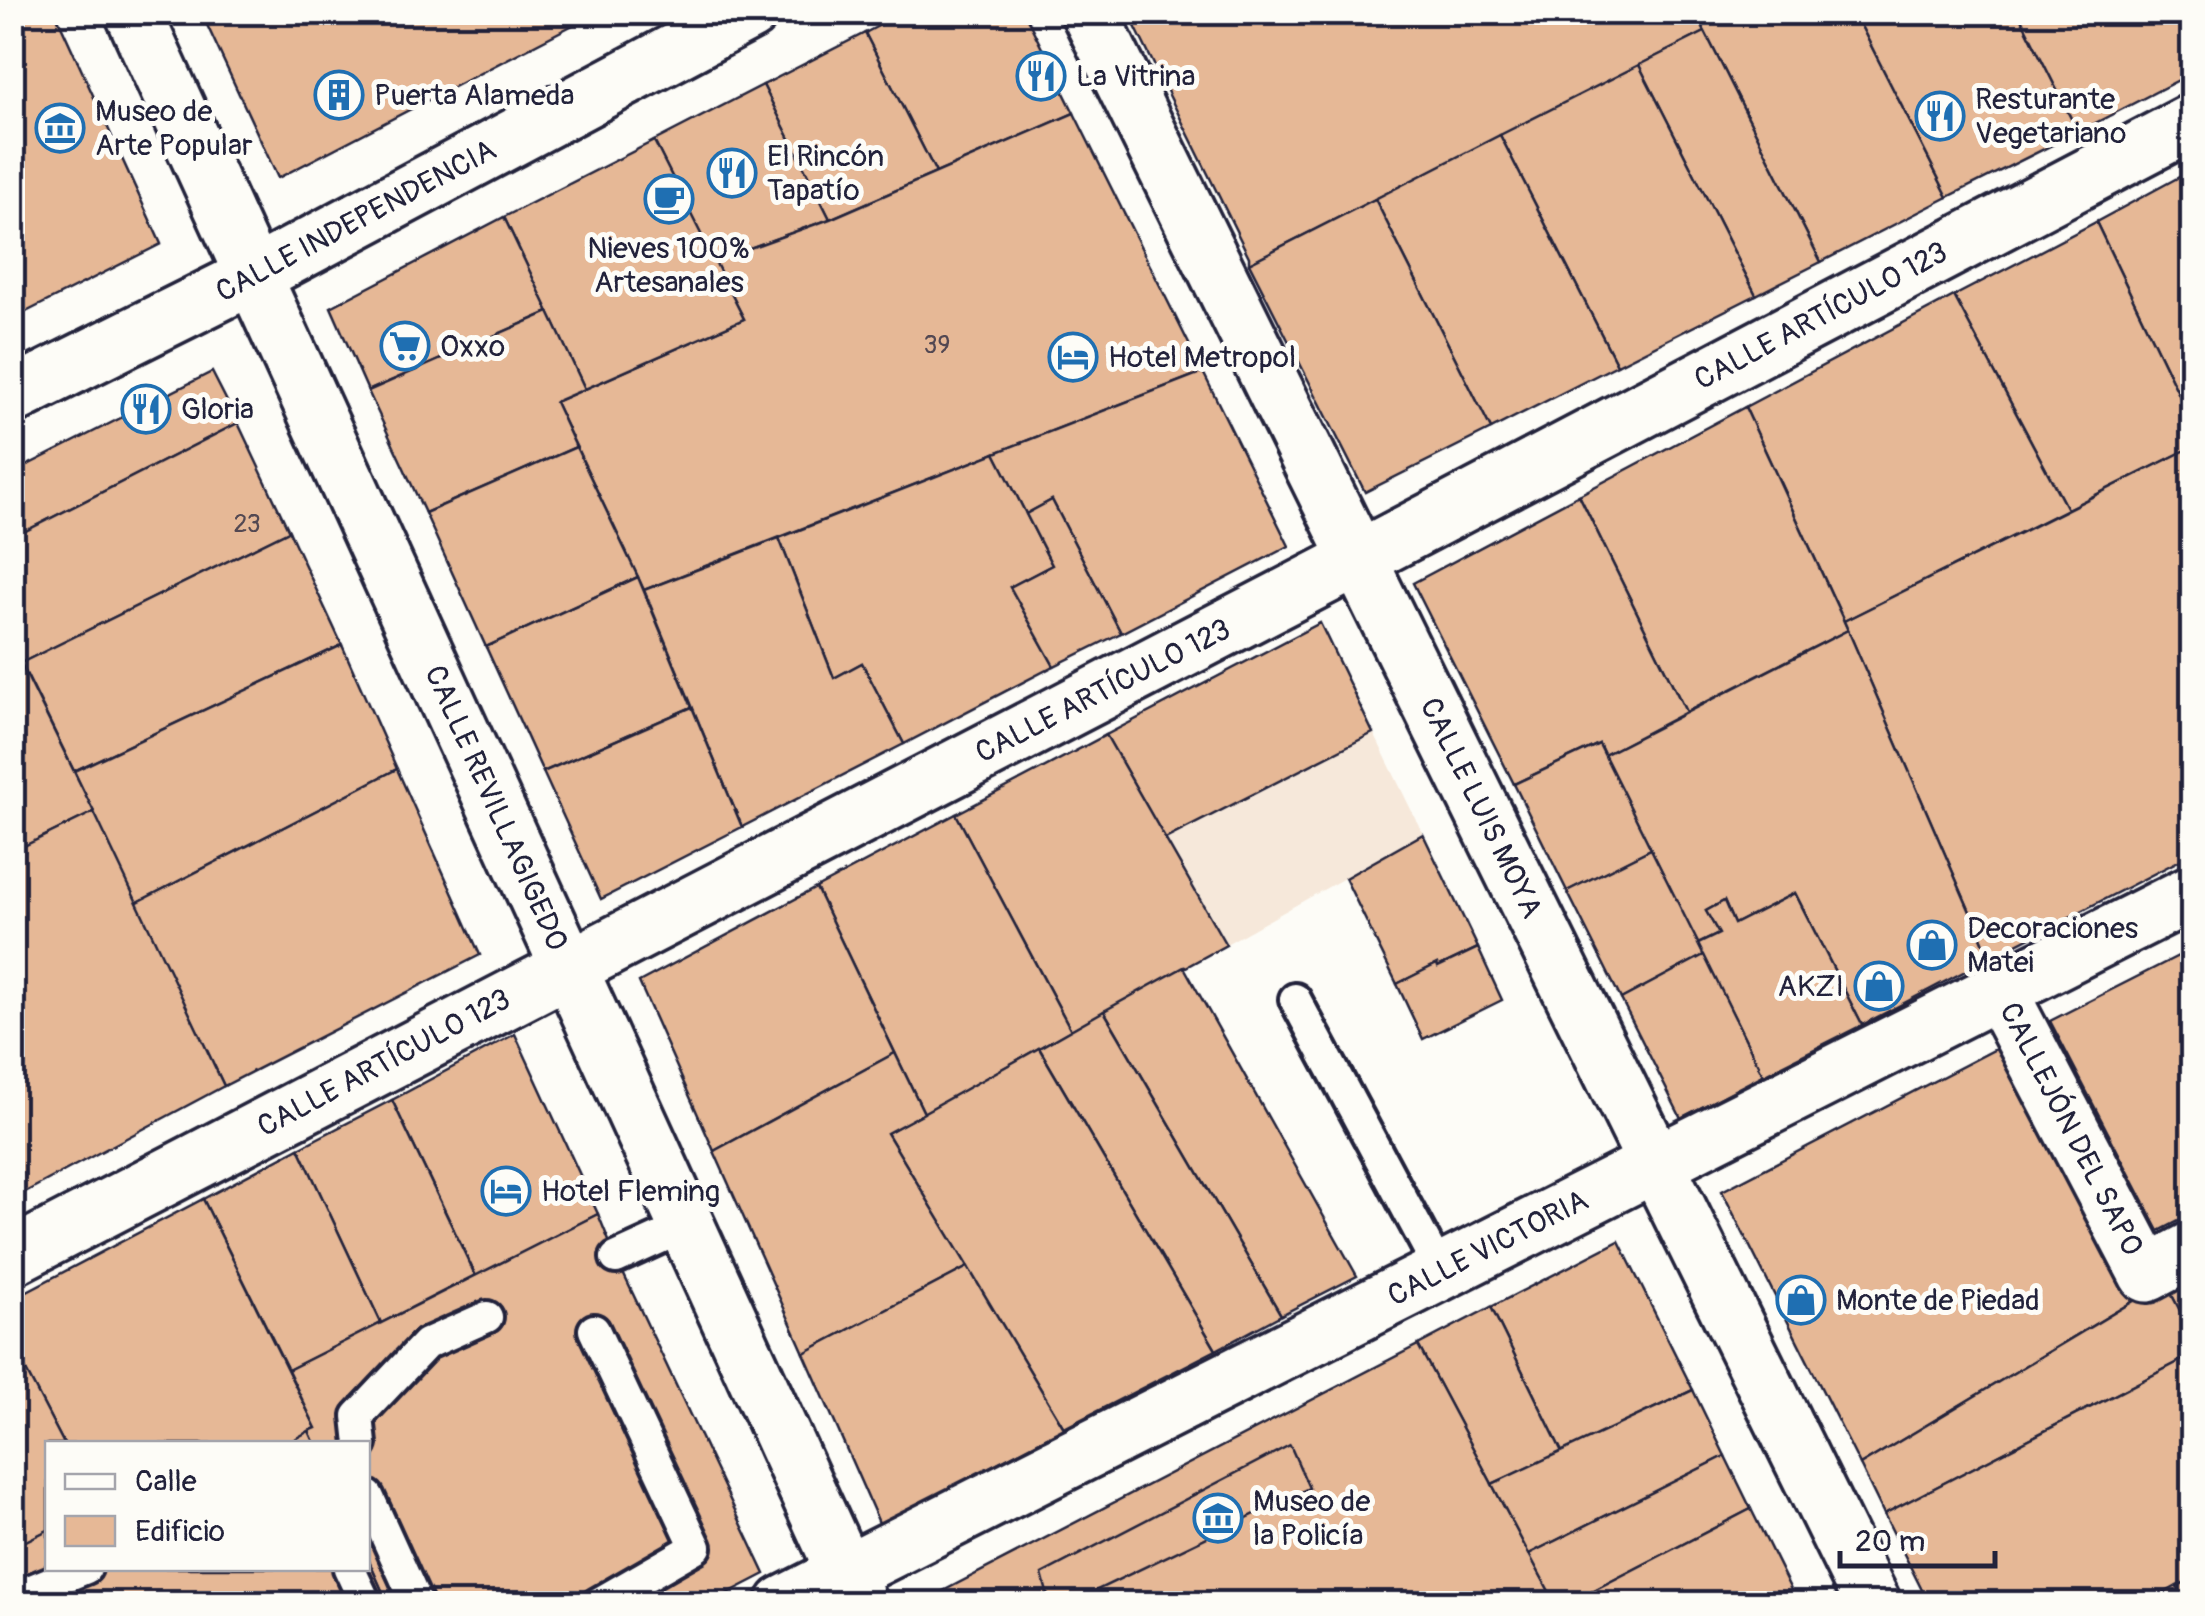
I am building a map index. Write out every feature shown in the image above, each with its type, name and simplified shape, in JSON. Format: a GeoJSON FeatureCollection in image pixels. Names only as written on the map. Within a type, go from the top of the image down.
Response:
{"type":"FeatureCollection","features":[{"type":"Feature","properties":{"kind":"street","name":"CALLE REVILLAGIGEDO"},"geometry":{"type":"LineString","coordinates":[[133,12],[852,1588]]}},
{"type":"Feature","properties":{"kind":"street","name":"CALLE INDEPENDENCIA"},"geometry":{"type":"LineString","coordinates":[[12,396],[255,275],[750,12]]}},
{"type":"Feature","properties":{"kind":"street","name":"CALLE LUIS MOYA"},"geometry":{"type":"LineString","coordinates":[[1089,12],[1873,1604]]}},
{"type":"Feature","properties":{"kind":"street","name":"CALLE ARTÍCULO 123"},"geometry":{"type":"LineString","coordinates":[[12,1257],[2192,122]]}},
{"type":"Feature","properties":{"kind":"street","name":"CALLE VICTORIA"},"geometry":{"type":"LineString","coordinates":[[784,1604],[852,1588],[1441,1272],[2192,893]]}},
{"type":"Feature","properties":{"kind":"street","name":"CALLEJÓN DEL SAPO"},"geometry":{"type":"LineString","coordinates":[[2000,991],[2146,1274],[2192,1250]]}},
{"type":"Feature","properties":{"kind":"lane"},"geometry":{"type":"LineString","coordinates":[[1294,999],[1441,1272]]}},
{"type":"Feature","properties":{"kind":"lane"},"geometry":{"type":"LineString","coordinates":[[616,1258],[686,1226]]}},
{"type":"Feature","properties":{"kind":"lane"},"geometry":{"type":"LineString","coordinates":[[361,1441],[358,1416],[426,1344],[487,1317]]}},
{"type":"Feature","properties":{"kind":"lane"},"geometry":{"type":"LineString","coordinates":[[594,1330],[696,1546],[597,1604]]}},
{"type":"Feature","properties":{"kind":"lane"},"geometry":{"type":"LineString","coordinates":[[370,1500],[418,1604]]}},
{"type":"Feature","properties":{"kind":"lane"},"geometry":{"type":"LineString","coordinates":[[12,1598],[79,1571]]}},
{"type":"Feature","properties":{"kind":"lane"},"geometry":{"type":"LineString","coordinates":[[350,1571],[366,1604]]}},
{"type":"Feature","properties":{"kind":"shaded area"},"geometry":{"type":"Polygon","coordinates":[[[1320,623],[1423,834],[924,1113],[894,1053],[714,1151],[639,982],[1320,623]]]}},
{"type":"Feature","properties":{"kind":"building","name":"Museo de Arte Popular"},"geometry":{"type":"Polygon","coordinates":[[[12,12],[55,12],[161,244],[12,319],[12,12]]]}},
{"type":"Feature","properties":{"kind":"building","name":"Puerta Alameda"},"geometry":{"type":"Polygon","coordinates":[[[201,12],[598,12],[278,178],[201,12]]]}},
{"type":"Feature","properties":{"kind":"building"},"geometry":{"type":"Polygon","coordinates":[[[905,12],[1024,12],[1074,113],[936,173],[865,33],[905,12]]]}},
{"type":"Feature","properties":{"kind":"building"},"geometry":{"type":"Polygon","coordinates":[[[1140,12],[1695,12],[1705,32],[1249,263],[1130,16],[1140,12]]]}},
{"type":"Feature","properties":{"kind":"building"},"geometry":{"type":"Polygon","coordinates":[[[1695,12],[1854,12],[1948,197],[1821,262],[1695,12]]]}},
{"type":"Feature","properties":{"kind":"building"},"geometry":{"type":"Polygon","coordinates":[[[1854,12],[2018,12],[2078,132],[1948,197],[1854,12]]]}},
{"type":"Feature","properties":{"kind":"building"},"geometry":{"type":"Polygon","coordinates":[[[2018,12],[2188,12],[2192,21],[2192,73],[2078,132],[2018,12]]]}},
{"type":"Feature","properties":{"kind":"building"},"geometry":{"type":"Polygon","coordinates":[[[1705,32],[1821,262],[1756,295],[1639,65],[1705,32]]]}},
{"type":"Feature","properties":{"kind":"building"},"geometry":{"type":"Polygon","coordinates":[[[865,33],[936,173],[830,219],[763,85],[865,33]]]}},
{"type":"Feature","properties":{"kind":"building"},"geometry":{"type":"Polygon","coordinates":[[[1639,65],[1756,295],[1617,365],[1500,135],[1639,65]]]}},
{"type":"Feature","properties":{"kind":"building"},"geometry":{"type":"Polygon","coordinates":[[[763,85],[830,219],[714,261],[654,141],[763,85]]]}},
{"type":"Feature","properties":{"kind":"building"},"geometry":{"type":"Polygon","coordinates":[[[1074,113],[1203,372],[644,590],[555,402],[744,319],[714,261],[830,219],[1074,113]]]}},
{"type":"Feature","properties":{"kind":"building"},"geometry":{"type":"Polygon","coordinates":[[[1500,135],[1617,365],[1491,429],[1375,199],[1500,135]]]}},
{"type":"Feature","properties":{"kind":"building"},"geometry":{"type":"Polygon","coordinates":[[[654,141],[744,319],[585,389],[504,217],[654,141]]]}},
{"type":"Feature","properties":{"kind":"building"},"geometry":{"type":"Polygon","coordinates":[[[2192,170],[2192,422],[2096,222],[2192,170]]]}},
{"type":"Feature","properties":{"kind":"building"},"geometry":{"type":"Polygon","coordinates":[[[1375,199],[1491,429],[1365,492],[1249,263],[1375,199]]]}},
{"type":"Feature","properties":{"kind":"building"},"geometry":{"type":"Polygon","coordinates":[[[504,217],[549,312],[368,391],[331,307],[504,217]]]}},
{"type":"Feature","properties":{"kind":"building"},"geometry":{"type":"Polygon","coordinates":[[[2096,222],[2192,422],[2192,447],[2067,509],[1954,296],[2096,222]]]}},
{"type":"Feature","properties":{"kind":"building"},"geometry":{"type":"Polygon","coordinates":[[[1954,296],[2067,509],[1844,621],[1745,407],[1954,296]]]}},
{"type":"Feature","properties":{"kind":"building"},"geometry":{"type":"Polygon","coordinates":[[[549,312],[585,389],[555,402],[576,447],[425,513],[368,391],[549,312]]]}},
{"type":"Feature","properties":{"kind":"building"},"geometry":{"type":"Polygon","coordinates":[[[212,372],[238,423],[12,538],[12,473],[212,372]]]}},
{"type":"Feature","properties":{"kind":"building"},"geometry":{"type":"Polygon","coordinates":[[[1203,372],[1289,546],[1121,633],[1052,500],[1026,514],[995,453],[1203,372]]]}},
{"type":"Feature","properties":{"kind":"building"},"geometry":{"type":"Polygon","coordinates":[[[1745,407],[1848,630],[1686,712],[1579,495],[1745,407]]]}},
{"type":"Feature","properties":{"kind":"building"},"geometry":{"type":"Polygon","coordinates":[[[238,423],[289,531],[21,663],[12,646],[12,538],[238,423]]]}},
{"type":"Feature","properties":{"kind":"building"},"geometry":{"type":"Polygon","coordinates":[[[576,447],[638,577],[486,647],[425,513],[576,447]]]}},
{"type":"Feature","properties":{"kind":"building"},"geometry":{"type":"Polygon","coordinates":[[[2192,447],[2192,854],[1990,958],[1844,621],[2192,447]]]}},
{"type":"Feature","properties":{"kind":"building"},"geometry":{"type":"Polygon","coordinates":[[[995,453],[1052,565],[1010,587],[1054,666],[904,744],[862,663],[834,678],[779,538],[995,453]]]}},
{"type":"Feature","properties":{"kind":"building"},"geometry":{"type":"Polygon","coordinates":[[[1579,495],[1686,712],[1604,755],[1599,744],[1514,784],[1413,583],[1579,495]]]}},
{"type":"Feature","properties":{"kind":"building"},"geometry":{"type":"Polygon","coordinates":[[[1052,500],[1121,633],[1054,666],[1010,587],[1052,565],[1026,514],[1052,500]]]}},
{"type":"Feature","properties":{"kind":"building"},"geometry":{"type":"Polygon","coordinates":[[[289,531],[342,645],[74,771],[21,663],[289,531]]]}},
{"type":"Feature","properties":{"kind":"building"},"geometry":{"type":"Polygon","coordinates":[[[779,538],[834,678],[862,663],[904,744],[742,827],[644,590],[779,538]]]}},
{"type":"Feature","properties":{"kind":"building"},"geometry":{"type":"Polygon","coordinates":[[[638,577],[692,707],[543,772],[486,647],[638,577]]]}},
{"type":"Feature","properties":{"kind":"building"},"geometry":{"type":"Polygon","coordinates":[[[1320,623],[1373,733],[1165,839],[1106,735],[1320,623]]]}},
{"type":"Feature","properties":{"kind":"building"},"geometry":{"type":"Polygon","coordinates":[[[1848,630],[1990,958],[1862,1025],[1795,893],[1734,924],[1724,901],[1706,911],[1719,934],[1698,944],[1604,755],[1848,630]]]}},
{"type":"Feature","properties":{"kind":"building"},"geometry":{"type":"Polygon","coordinates":[[[342,645],[397,769],[136,903],[74,771],[342,645]]]}},
{"type":"Feature","properties":{"kind":"building"},"geometry":{"type":"Polygon","coordinates":[[[12,646],[94,812],[12,852],[12,646]]]}},
{"type":"Feature","properties":{"kind":"building"},"geometry":{"type":"Polygon","coordinates":[[[692,707],[742,827],[601,899],[543,772],[692,707]]]}},
{"type":"Feature","properties":{"kind":"building"},"geometry":{"type":"Polygon","coordinates":[[[1106,735],[1226,945],[1071,1030],[956,814],[1106,735]]]}},
{"type":"Feature","properties":{"kind":"building"},"geometry":{"type":"Polygon","coordinates":[[[1599,744],[1651,849],[1567,891],[1514,784],[1599,744]]]}},
{"type":"Feature","properties":{"kind":"building"},"geometry":{"type":"Polygon","coordinates":[[[397,769],[480,955],[224,1086],[136,903],[397,769]]]}},
{"type":"Feature","properties":{"kind":"building"},"geometry":{"type":"Polygon","coordinates":[[[94,812],[224,1086],[12,1199],[12,852],[94,812]]]}},
{"type":"Feature","properties":{"kind":"building"},"geometry":{"type":"Polygon","coordinates":[[[956,814],[1071,1030],[924,1113],[816,888],[956,814]]]}},
{"type":"Feature","properties":{"kind":"building"},"geometry":{"type":"Polygon","coordinates":[[[1423,834],[1478,948],[1397,984],[1345,878],[1423,834]]]}},
{"type":"Feature","properties":{"kind":"building"},"geometry":{"type":"Polygon","coordinates":[[[1651,849],[1704,955],[1621,999],[1567,891],[1651,849]]]}},
{"type":"Feature","properties":{"kind":"building"},"geometry":{"type":"Polygon","coordinates":[[[816,888],[895,1053],[714,1151],[639,982],[816,888]]]}},
{"type":"Feature","properties":{"kind":"building"},"geometry":{"type":"Polygon","coordinates":[[[1795,893],[1862,1025],[1763,1075],[1698,944],[1719,934],[1706,911],[1724,901],[1734,924],[1795,893]]]}},
{"type":"Feature","properties":{"kind":"building"},"geometry":{"type":"Polygon","coordinates":[[[1478,948],[1502,1000],[1423,1039],[1397,984],[1478,948]]]}},
{"type":"Feature","properties":{"kind":"building"},"geometry":{"type":"Polygon","coordinates":[[[2192,949],[2192,1214],[2159,1231],[2050,1021],[2192,949]]]}},
{"type":"Feature","properties":{"kind":"building"},"geometry":{"type":"Polygon","coordinates":[[[1704,955],[1763,1075],[1681,1118],[1621,999],[1704,955]]]}},
{"type":"Feature","properties":{"kind":"building"},"geometry":{"type":"Polygon","coordinates":[[[1184,967],[1357,1276],[1281,1315],[1104,1011],[1184,967]]]}},
{"type":"Feature","properties":{"kind":"building"},"geometry":{"type":"Polygon","coordinates":[[[1104,1011],[1281,1315],[1216,1350],[1039,1048],[1104,1011]]]}},
{"type":"Feature","properties":{"kind":"building"},"geometry":{"type":"Polygon","coordinates":[[[515,1034],[598,1214],[476,1276],[392,1100],[515,1034]]]}},
{"type":"Feature","properties":{"kind":"building"},"geometry":{"type":"Polygon","coordinates":[[[2019,1037],[2152,1290],[1860,1465],[1722,1191],[2019,1037]]]}},
{"type":"Feature","properties":{"kind":"building"},"geometry":{"type":"Polygon","coordinates":[[[1039,1048],[1216,1350],[1064,1428],[887,1133],[1039,1048]]]}},
{"type":"Feature","properties":{"kind":"building"},"geometry":{"type":"Polygon","coordinates":[[[895,1053],[924,1113],[887,1133],[968,1267],[804,1353],[714,1151],[895,1053]]]}},
{"type":"Feature","properties":{"kind":"building"},"geometry":{"type":"Polygon","coordinates":[[[392,1100],[475,1275],[381,1323],[299,1148],[392,1100]]]}},
{"type":"Feature","properties":{"kind":"building"},"geometry":{"type":"Polygon","coordinates":[[[299,1148],[381,1323],[288,1370],[203,1199],[299,1148]]]}},
{"type":"Feature","properties":{"kind":"building"},"geometry":{"type":"Polygon","coordinates":[[[203,1199],[316,1428],[292,1441],[62,1441],[12,1344],[12,1299],[203,1199]]]}},
{"type":"Feature","properties":{"kind":"building"},"geometry":{"type":"Polygon","coordinates":[[[598,1214],[765,1574],[707,1604],[388,1604],[370,1564],[370,1441],[314,1441],[309,1431],[316,1428],[288,1370],[598,1214]]]}},
{"type":"Feature","properties":{"kind":"building"},"geometry":{"type":"Polygon","coordinates":[[[1619,1241],[1693,1390],[1562,1452],[1491,1307],[1619,1241]]]}},
{"type":"Feature","properties":{"kind":"building"},"geometry":{"type":"Polygon","coordinates":[[[2192,1260],[2192,1334],[2162,1276],[2192,1260]]]}},
{"type":"Feature","properties":{"kind":"building"},"geometry":{"type":"Polygon","coordinates":[[[968,1267],[1064,1428],[880,1525],[804,1353],[968,1267]]]}},
{"type":"Feature","properties":{"kind":"building"},"geometry":{"type":"Polygon","coordinates":[[[2162,1276],[2192,1334],[2192,1355],[1884,1514],[1860,1465],[2152,1290],[2162,1276]]]}},
{"type":"Feature","properties":{"kind":"building"},"geometry":{"type":"Polygon","coordinates":[[[1491,1307],[1562,1452],[1492,1484],[1418,1345],[1491,1307]]]}},
{"type":"Feature","properties":{"kind":"building"},"geometry":{"type":"Polygon","coordinates":[[[12,1344],[62,1441],[45,1441],[45,1532],[12,1548],[12,1344]]]}},
{"type":"Feature","properties":{"kind":"building"},"geometry":{"type":"Polygon","coordinates":[[[1418,1345],[1556,1604],[918,1604],[1418,1345]]]}},
{"type":"Feature","properties":{"kind":"building"},"geometry":{"type":"Polygon","coordinates":[[[2192,1355],[2192,1579],[2144,1604],[1929,1604],[1884,1514],[2192,1355]]]}},
{"type":"Feature","properties":{"kind":"building"},"geometry":{"type":"Polygon","coordinates":[[[1693,1390],[1725,1456],[1529,1554],[1492,1484],[1693,1390]]]}},
{"type":"Feature","properties":{"kind":"building"},"geometry":{"type":"Polygon","coordinates":[[[309,1431],[314,1441],[291,1441],[309,1431]]]}},
{"type":"Feature","properties":{"kind":"building"},"geometry":{"type":"Polygon","coordinates":[[[1290,1445],[1309,1488],[1068,1604],[1050,1604],[1042,1574],[1290,1445]]]}},
{"type":"Feature","properties":{"kind":"building"},"geometry":{"type":"Polygon","coordinates":[[[1725,1456],[1751,1509],[1567,1604],[1556,1604],[1529,1554],[1725,1456]]]}},
{"type":"Feature","properties":{"kind":"building"},"geometry":{"type":"Polygon","coordinates":[[[1751,1509],[1798,1604],[1567,1604],[1751,1509]]]}},
{"type":"Feature","properties":{"kind":"building"},"geometry":{"type":"Polygon","coordinates":[[[45,1532],[45,1571],[370,1571],[370,1564],[388,1604],[12,1604],[12,1548],[45,1532]]]}},
{"type":"Feature","properties":{"kind":"building"},"geometry":{"type":"Polygon","coordinates":[[[2192,1579],[2192,1604],[2186,1604],[2177,1586],[2192,1579]]]}},
{"type":"Feature","properties":{"kind":"building"},"geometry":{"type":"Polygon","coordinates":[[[2177,1586],[2186,1604],[2144,1604],[2177,1586]]]}},
{"type":"Feature","properties":{"kind":"place","name":"La Vitrina"},"geometry":{"type":"Point","coordinates":[1041,76]}},
{"type":"Feature","properties":{"kind":"place","name":"Puerta Alameda"},"geometry":{"type":"Point","coordinates":[339,95]}},
{"type":"Feature","properties":{"kind":"place","name":"Resturante Vegetariano"},"geometry":{"type":"Point","coordinates":[1940,116]}},
{"type":"Feature","properties":{"kind":"place","name":"Museo de Arte Popular"},"geometry":{"type":"Point","coordinates":[60,128]}},
{"type":"Feature","properties":{"kind":"place","name":"El Rincón Tapatío"},"geometry":{"type":"Point","coordinates":[732,173]}},
{"type":"Feature","properties":{"kind":"place","name":"Nieves 100% Artesanales"},"geometry":{"type":"Point","coordinates":[669,199]}},
{"type":"Feature","properties":{"kind":"place","name":"Oxxo"},"geometry":{"type":"Point","coordinates":[405,346]}},
{"type":"Feature","properties":{"kind":"place","name":"Hotel Metropol"},"geometry":{"type":"Point","coordinates":[1073,357]}},
{"type":"Feature","properties":{"kind":"place","name":"Gloria"},"geometry":{"type":"Point","coordinates":[146,409]}},
{"type":"Feature","properties":{"kind":"place","name":"Decoraciones Matei"},"geometry":{"type":"Point","coordinates":[1932,945]}},
{"type":"Feature","properties":{"kind":"place","name":"AKZI"},"geometry":{"type":"Point","coordinates":[1879,986]}},
{"type":"Feature","properties":{"kind":"place","name":"Hotel Fleming"},"geometry":{"type":"Point","coordinates":[506,1191]}},
{"type":"Feature","properties":{"kind":"place","name":"Monte de Piedad"},"geometry":{"type":"Point","coordinates":[1801,1300]}},
{"type":"Feature","properties":{"kind":"place","name":"Museo de la Policía"},"geometry":{"type":"Point","coordinates":[1218,1518]}}]}
